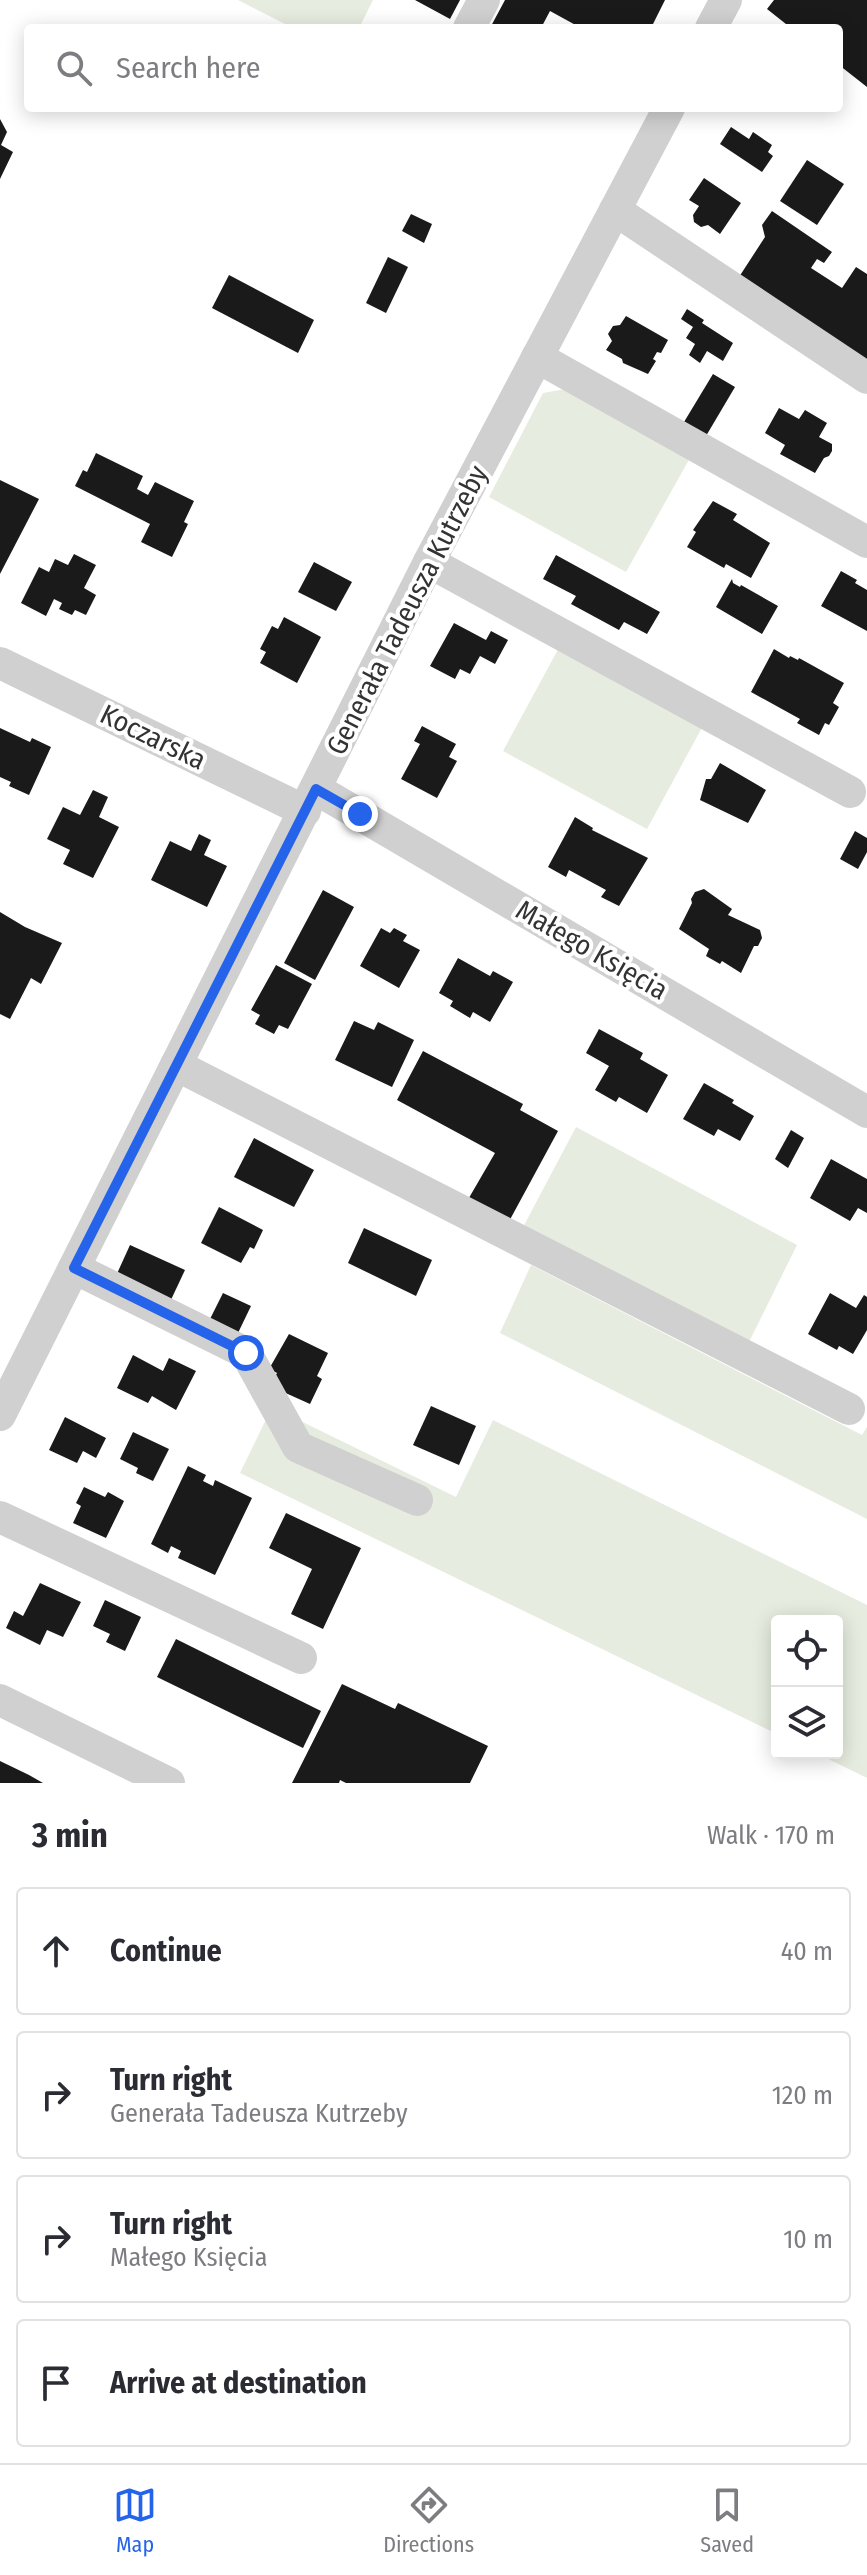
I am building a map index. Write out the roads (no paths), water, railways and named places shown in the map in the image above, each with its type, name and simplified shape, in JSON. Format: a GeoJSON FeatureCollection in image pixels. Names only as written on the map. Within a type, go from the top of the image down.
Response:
{"type":"FeatureCollection","features":[{"type":"Feature","properties":{"kind":"street"},"geometry":{"type":"LineString","coordinates":[[471,24],[484,0]]}},
{"type":"Feature","properties":{"kind":"street"},"geometry":{"type":"LineString","coordinates":[[713,24],[726,0]]}},
{"type":"Feature","properties":{"kind":"street","name":"Generała Tadeusza Kutrzeby"},"geometry":{"type":"LineString","coordinates":[[0,1415],[429,562],[664,112]]}},
{"type":"Feature","properties":{"kind":"street"},"geometry":{"type":"LineString","coordinates":[[615,210],[867,378]]}},
{"type":"Feature","properties":{"kind":"street"},"geometry":{"type":"LineString","coordinates":[[537,357],[867,542]]}},
{"type":"Feature","properties":{"kind":"street"},"geometry":{"type":"LineString","coordinates":[[429,562],[850,792]]}},
{"type":"Feature","properties":{"kind":"street","name":"Koczarska"},"geometry":{"type":"LineString","coordinates":[[0,663],[310,800]]}},
{"type":"Feature","properties":{"kind":"street","name":"Małego Księcia"},"geometry":{"type":"LineString","coordinates":[[310,800],[867,1112]]}},
{"type":"Feature","properties":{"kind":"street"},"geometry":{"type":"LineString","coordinates":[[176,1065],[849,1409]]}},
{"type":"Feature","properties":{"kind":"street"},"geometry":{"type":"LineString","coordinates":[[74,1268],[246,1353],[298,1447],[417,1500]]}},
{"type":"Feature","properties":{"kind":"street"},"geometry":{"type":"LineString","coordinates":[[0,1517],[301,1658]]}},
{"type":"Feature","properties":{"kind":"street"},"geometry":{"type":"LineString","coordinates":[[0,1700],[135,1775],[169,1783]]}}]}
